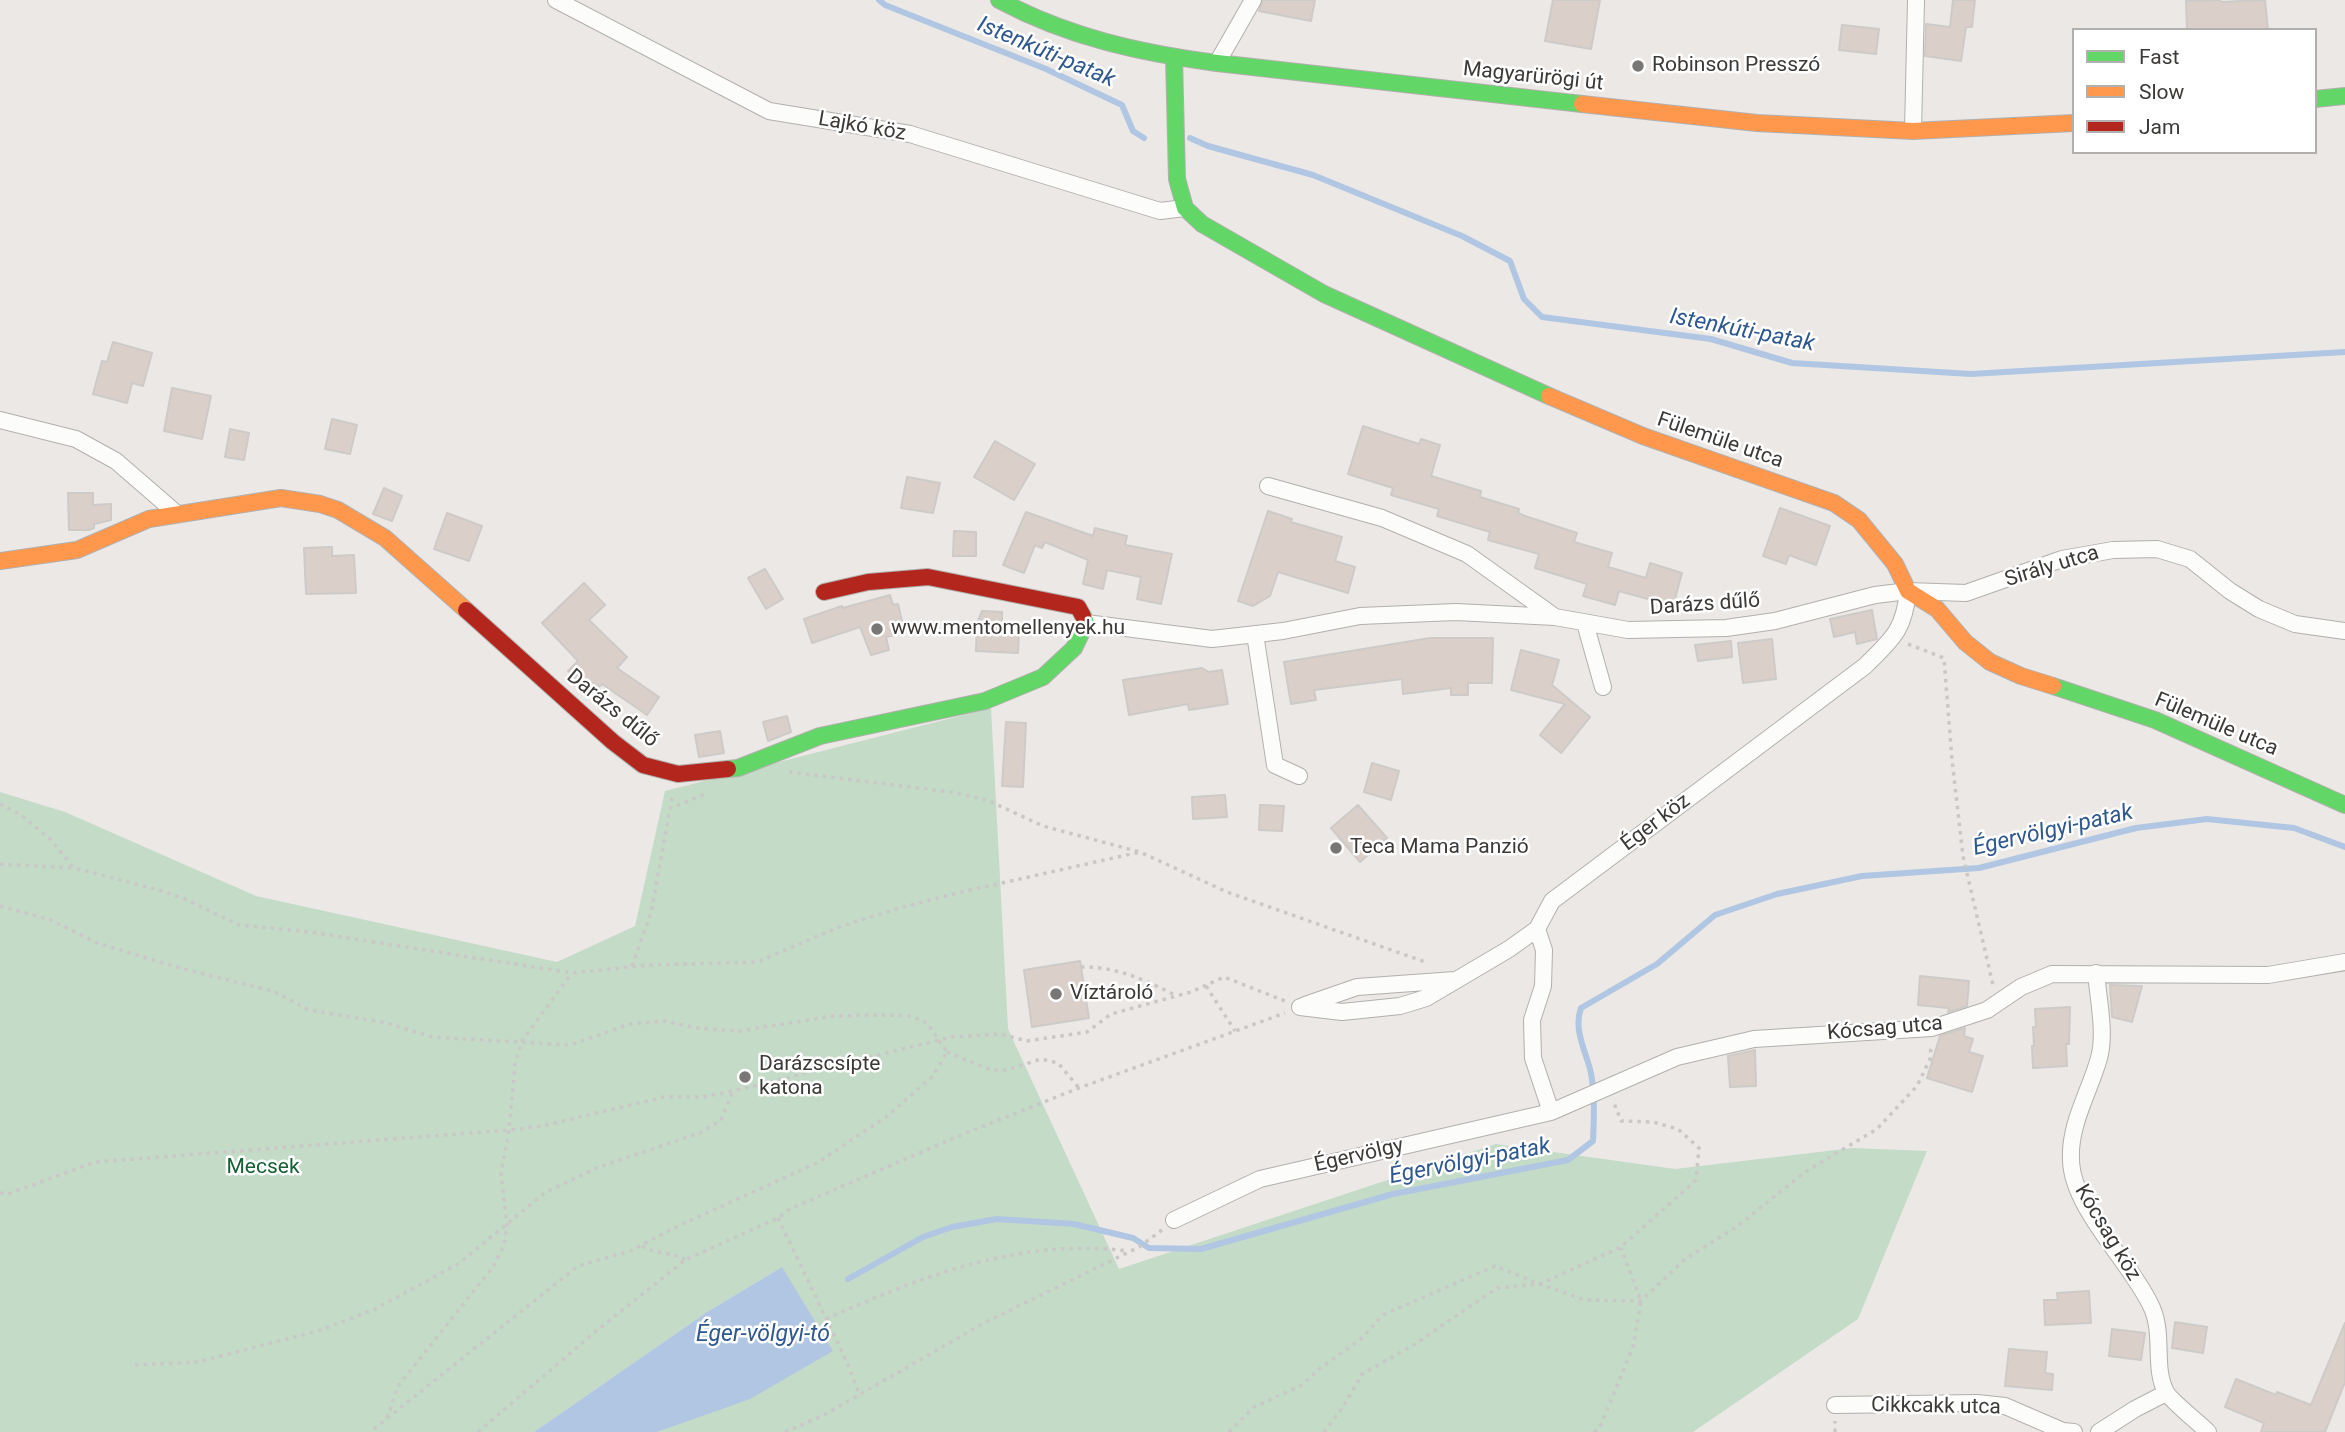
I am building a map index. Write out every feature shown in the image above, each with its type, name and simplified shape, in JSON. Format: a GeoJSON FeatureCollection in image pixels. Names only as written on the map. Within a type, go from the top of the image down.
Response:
{"type":"FeatureCollection","features":[{"type":"Feature","properties":{"kind":"street","name":"Lajkó köz"},"geometry":{"type":"LineString","coordinates":[[556,0],[769,111],[911,134],[1160,211],[1185,208]]}},
{"type":"Feature","properties":{"kind":"street","name":"Magyarürögi út"},"geometry":{"type":"LineString","coordinates":[[999,0],[1021,13],[1096,40],[1174,57],[1217,63],[1757,123],[1913,131],[2072,123]]}},
{"type":"Feature","properties":{"kind":"street"},"geometry":{"type":"LineString","coordinates":[[1217,63],[1253,0]]}},
{"type":"Feature","properties":{"kind":"street"},"geometry":{"type":"LineString","coordinates":[[1913,131],[1916,0]]}},
{"type":"Feature","properties":{"kind":"street"},"geometry":{"type":"LineString","coordinates":[[1174,57],[1177,179],[1185,208]]}},
{"type":"Feature","properties":{"kind":"street"},"geometry":{"type":"LineString","coordinates":[[2317,99],[2345,96]]}},
{"type":"Feature","properties":{"kind":"street","name":"Fülemüle utca"},"geometry":{"type":"LineString","coordinates":[[1185,208],[1202,224],[1324,294],[1643,436],[1834,503],[1859,520],[1895,564],[1908,591],[1937,609],[1965,642],[1990,662],[2021,677],[2155,720],[2345,805]]}},
{"type":"Feature","properties":{"kind":"street"},"geometry":{"type":"LineString","coordinates":[[0,420],[76,439],[116,461],[176,513]]}},
{"type":"Feature","properties":{"kind":"street","name":"Darázs dűlő"},"geometry":{"type":"LineString","coordinates":[[1268,486],[1382,519],[1467,554],[1555,617]]}},
{"type":"Feature","properties":{"kind":"street","name":"Darázs dűlő"},"geometry":{"type":"LineString","coordinates":[[0,561],[77,550],[149,519],[176,513],[281,498],[320,504],[356,519],[385,538],[613,742],[643,765],[678,774],[738,768],[820,736],[985,701],[1043,677],[1074,648],[1086,623],[1212,639],[1360,616],[1456,612],[1555,617],[1628,630],[1726,628],[1775,621],[1875,595],[1908,591]]}},
{"type":"Feature","properties":{"kind":"street","name":"Sirály utca"},"geometry":{"type":"LineString","coordinates":[[1908,591],[1966,593],[2062,559],[2113,550],[2157,549],[2190,559],[2230,591],[2295,624],[2345,631]]}},
{"type":"Feature","properties":{"kind":"street"},"geometry":{"type":"LineString","coordinates":[[824,592],[868,583],[928,578],[1079,607],[1086,623]]}},
{"type":"Feature","properties":{"kind":"street","name":"Éger köz"},"geometry":{"type":"LineString","coordinates":[[1537,929],[1552,901],[1865,666],[1893,638],[1905,615],[1908,591]]}},
{"type":"Feature","properties":{"kind":"street"},"geometry":{"type":"LineString","coordinates":[[1586,623],[1602,687]]}},
{"type":"Feature","properties":{"kind":"street"},"geometry":{"type":"LineString","coordinates":[[1255,634],[1275,765],[1299,776]]}},
{"type":"Feature","properties":{"kind":"street"},"geometry":{"type":"LineString","coordinates":[[1300,1007],[1342,1012],[1400,1006],[1426,998],[1509,949],[1537,929],[1544,950],[1544,962],[1543,986],[1532,1020],[1533,1058],[1551,1112]]}},
{"type":"Feature","properties":{"kind":"street","name":"Kócsag utca"},"geometry":{"type":"LineString","coordinates":[[1551,1112],[1677,1057],[1754,1039],[1932,1028],[1987,1010],[2021,987],[2052,974],[2268,975],[2345,962]]}},
{"type":"Feature","properties":{"kind":"street","name":"Kócsag köz"},"geometry":{"type":"LineString","coordinates":[[2096,973],[2100,1056],[2074,1133],[2070,1160],[2075,1184],[2086,1205],[2151,1306],[2158,1325],[2161,1378],[2166,1393]]}},
{"type":"Feature","properties":{"kind":"street"},"geometry":{"type":"LineString","coordinates":[[1300,1007],[1357,987],[1457,979]]}},
{"type":"Feature","properties":{"kind":"street","name":"Égervölgy"},"geometry":{"type":"LineString","coordinates":[[1174,1220],[1260,1179],[1551,1112]]}},
{"type":"Feature","properties":{"kind":"street"},"geometry":{"type":"LineString","coordinates":[[2099,1432],[2166,1393],[2208,1432]]}},
{"type":"Feature","properties":{"kind":"street","name":"Cikkcakk utca"},"geometry":{"type":"LineString","coordinates":[[1835,1405],[2005,1406],[2063,1431],[2074,1432]]}},
{"type":"Feature","properties":{"kind":"path"},"geometry":{"type":"LineString","coordinates":[[1893,638],[1944,657],[1951,760],[1963,856],[1997,1003]]}},
{"type":"Feature","properties":{"kind":"path"},"geometry":{"type":"LineString","coordinates":[[804,774],[951,792],[987,800],[1043,826],[1140,852],[1227,892],[1430,963]]}},
{"type":"Feature","properties":{"kind":"path"},"geometry":{"type":"LineString","coordinates":[[0,804],[21,814],[51,840],[74,868]]}},
{"type":"Feature","properties":{"kind":"path"},"geometry":{"type":"LineString","coordinates":[[632,967],[651,913],[669,810]]}},
{"type":"Feature","properties":{"kind":"path"},"geometry":{"type":"LineString","coordinates":[[0,864],[74,868],[159,890],[239,925],[310,932],[572,973],[632,967],[757,962],[839,927],[896,909],[1140,852]]}},
{"type":"Feature","properties":{"kind":"path"},"geometry":{"type":"LineString","coordinates":[[0,906],[51,920],[97,943],[180,968],[273,991],[309,1010],[387,1023],[432,1037],[570,1045],[630,1024],[664,1021],[696,1028],[738,1031],[834,1016],[911,1016],[927,1023],[947,1052],[968,1063],[991,1070],[1007,1070],[1041,1059],[1058,1063],[1079,1088]]}},
{"type":"Feature","properties":{"kind":"path"},"geometry":{"type":"LineString","coordinates":[[1081,967],[1099,966],[1142,978],[1177,996]]}},
{"type":"Feature","properties":{"kind":"path"},"geometry":{"type":"LineString","coordinates":[[387,1420],[398,1385],[493,1268],[504,1245],[507,1225],[502,1173],[515,1064],[522,1041],[572,973]]}},
{"type":"Feature","properties":{"kind":"path"},"geometry":{"type":"LineString","coordinates":[[0,1193],[8,1194],[95,1162],[542,1126],[664,1097],[702,1097],[733,1091],[939,1039],[1000,1034],[1027,1041],[1087,1032],[1111,1014],[1177,996],[1224,977],[1300,1007]]}},
{"type":"Feature","properties":{"kind":"path"},"geometry":{"type":"LineString","coordinates":[[1206,985],[1235,1031]]}},
{"type":"Feature","properties":{"kind":"path"},"geometry":{"type":"LineString","coordinates":[[478,1432],[595,1332],[685,1260],[778,1218],[790,1209],[997,1121],[1300,1007]]}},
{"type":"Feature","properties":{"kind":"path"},"geometry":{"type":"LineString","coordinates":[[1229,1432],[1254,1407],[1300,1386],[1361,1339],[1382,1315],[1495,1266],[1585,1300],[1641,1301],[1684,1260],[1739,1225],[1805,1172],[1877,1129],[1917,1086],[1930,1059],[1932,1028]]}},
{"type":"Feature","properties":{"kind":"path"},"geometry":{"type":"LineString","coordinates":[[371,1432],[578,1266],[630,1251],[680,1225],[817,1163],[886,1117],[933,1076],[947,1052]]}},
{"type":"Feature","properties":{"kind":"path"},"geometry":{"type":"LineString","coordinates":[[135,1365],[198,1362],[321,1330],[375,1309],[458,1264],[546,1192],[599,1167],[700,1133],[720,1121],[733,1091]]}},
{"type":"Feature","properties":{"kind":"path"},"geometry":{"type":"LineString","coordinates":[[1324,1432],[1343,1407],[1362,1374],[1412,1346],[1497,1288],[1540,1284],[1621,1247],[1696,1180],[1699,1149],[1678,1129],[1653,1122],[1621,1121],[1598,1091]]}},
{"type":"Feature","properties":{"kind":"path"},"geometry":{"type":"LineString","coordinates":[[778,1218],[860,1396]]}},
{"type":"Feature","properties":{"kind":"path"},"geometry":{"type":"LineString","coordinates":[[785,1432],[860,1396],[984,1323],[1152,1239]]}},
{"type":"Feature","properties":{"kind":"path"},"geometry":{"type":"LineString","coordinates":[[641,1245],[652,1253],[676,1254],[685,1260]]}},
{"type":"Feature","properties":{"kind":"path"},"geometry":{"type":"LineString","coordinates":[[1594,1432],[1600,1427],[1633,1347],[1641,1301],[1621,1247]]}},
{"type":"Feature","properties":{"kind":"path"},"geometry":{"type":"LineString","coordinates":[[826,1319],[885,1293],[973,1264],[1023,1252],[1080,1249],[1129,1252]]}},
{"type":"Feature","properties":{"kind":"green space","name":"Mecsek"},"geometry":{"type":"Polygon","coordinates":[[[991,708],[1008,1029],[1119,1269],[1496,1144],[1675,1169],[1853,1148],[1927,1151],[1858,1319],[1693,1432],[657,1432],[703,1414],[782,1267],[707,1312],[534,1432],[0,1432],[0,792],[65,812],[256,896],[557,962],[635,926],[665,791],[991,708]]]}},
{"type":"Feature","properties":{"kind":"water","name":"Éger-völgyi-tó"},"geometry":{"type":"Polygon","coordinates":[[[782,1267],[833,1351],[750,1399],[657,1432],[534,1432],[707,1312],[782,1267]]]}},
{"type":"Feature","properties":{"kind":"building"},"geometry":{"type":"Polygon","coordinates":[[[1263,0],[1315,0],[1311,21],[1259,11],[1263,0]]]}},
{"type":"Feature","properties":{"kind":"building"},"geometry":{"type":"Polygon","coordinates":[[[1553,0],[1600,0],[1591,49],[1545,41],[1553,0]]]}},
{"type":"Feature","properties":{"kind":"building"},"geometry":{"type":"Polygon","coordinates":[[[1953,0],[1975,0],[1972,27],[1966,27],[1961,61],[1925,56],[1926,24],[1950,27],[1953,0]]]}},
{"type":"Feature","properties":{"kind":"building"},"geometry":{"type":"Polygon","coordinates":[[[2265,0],[2268,28],[2187,28],[2186,1],[2265,0]]]}},
{"type":"Feature","properties":{"kind":"building"},"geometry":{"type":"Polygon","coordinates":[[[1842,25],[1879,29],[1876,54],[1839,50],[1842,25]]]}},
{"type":"Feature","properties":{"kind":"building"},"geometry":{"type":"Polygon","coordinates":[[[113,342],[152,353],[143,386],[132,383],[127,403],[93,394],[102,361],[107,362],[113,342]]]}},
{"type":"Feature","properties":{"kind":"building"},"geometry":{"type":"Polygon","coordinates":[[[172,388],[211,396],[202,439],[164,431],[172,388]]]}},
{"type":"Feature","properties":{"kind":"building"},"geometry":{"type":"Polygon","coordinates":[[[332,419],[357,425],[350,454],[325,449],[332,419]]]}},
{"type":"Feature","properties":{"kind":"building"},"geometry":{"type":"Polygon","coordinates":[[[1363,426],[1419,444],[1421,439],[1440,445],[1431,476],[1481,491],[1480,497],[1519,509],[1518,513],[1525,516],[1577,533],[1574,542],[1612,553],[1608,567],[1646,578],[1650,563],[1682,573],[1673,606],[1619,591],[1615,605],[1583,596],[1587,584],[1535,568],[1539,554],[1488,540],[1490,532],[1437,516],[1439,509],[1391,495],[1393,488],[1348,474],[1363,426]]]}},
{"type":"Feature","properties":{"kind":"building"},"geometry":{"type":"Polygon","coordinates":[[[230,429],[249,433],[244,460],[225,457],[230,429]]]}},
{"type":"Feature","properties":{"kind":"building"},"geometry":{"type":"Polygon","coordinates":[[[995,441],[1035,464],[1014,500],[974,477],[995,441]]]}},
{"type":"Feature","properties":{"kind":"building"},"geometry":{"type":"Polygon","coordinates":[[[907,477],[940,483],[933,513],[901,508],[907,477]]]}},
{"type":"Feature","properties":{"kind":"building"},"geometry":{"type":"Polygon","coordinates":[[[384,488],[402,496],[392,521],[373,514],[384,488]]]}},
{"type":"Feature","properties":{"kind":"building"},"geometry":{"type":"Polygon","coordinates":[[[68,493],[93,493],[93,505],[111,504],[111,520],[94,524],[94,528],[89,530],[69,530],[68,493]]]}},
{"type":"Feature","properties":{"kind":"building"},"geometry":{"type":"Polygon","coordinates":[[[1780,508],[1830,526],[1816,565],[1789,555],[1786,564],[1763,556],[1780,508]]]}},
{"type":"Feature","properties":{"kind":"building"},"geometry":{"type":"Polygon","coordinates":[[[1268,511],[1292,519],[1291,522],[1342,537],[1335,561],[1355,567],[1348,593],[1278,572],[1270,596],[1253,606],[1238,601],[1268,511]]]}},
{"type":"Feature","properties":{"kind":"building"},"geometry":{"type":"Polygon","coordinates":[[[1026,512],[1093,536],[1095,528],[1127,536],[1125,545],[1172,554],[1161,604],[1137,599],[1141,577],[1107,570],[1103,589],[1083,584],[1088,560],[1045,542],[1042,548],[1035,545],[1024,573],[1003,565],[1026,512]]]}},
{"type":"Feature","properties":{"kind":"building"},"geometry":{"type":"Polygon","coordinates":[[[447,513],[482,526],[469,561],[434,549],[447,513]]]}},
{"type":"Feature","properties":{"kind":"building"},"geometry":{"type":"Polygon","coordinates":[[[954,531],[976,532],[976,556],[953,556],[954,531]]]}},
{"type":"Feature","properties":{"kind":"building"},"geometry":{"type":"Polygon","coordinates":[[[332,547],[332,556],[354,555],[356,593],[306,594],[304,548],[332,547]]]}},
{"type":"Feature","properties":{"kind":"building"},"geometry":{"type":"Polygon","coordinates":[[[765,569],[783,599],[766,609],[748,578],[765,569]]]}},
{"type":"Feature","properties":{"kind":"building"},"geometry":{"type":"Polygon","coordinates":[[[584,583],[605,605],[589,620],[627,657],[617,668],[659,697],[647,715],[602,684],[592,694],[568,671],[578,661],[542,623],[584,583]]]}},
{"type":"Feature","properties":{"kind":"building"},"geometry":{"type":"Polygon","coordinates":[[[890,595],[893,605],[898,604],[902,621],[891,624],[895,635],[886,637],[889,650],[871,655],[860,627],[812,643],[804,619],[842,606],[843,608],[890,595]]]}},
{"type":"Feature","properties":{"kind":"building"},"geometry":{"type":"Polygon","coordinates":[[[1872,610],[1877,639],[1857,644],[1855,632],[1834,637],[1830,619],[1872,610]]]}},
{"type":"Feature","properties":{"kind":"building"},"geometry":{"type":"Polygon","coordinates":[[[982,611],[1002,612],[1002,632],[1019,633],[1018,653],[976,651],[977,623],[982,611]]]}},
{"type":"Feature","properties":{"kind":"building"},"geometry":{"type":"Polygon","coordinates":[[[1430,638],[1493,638],[1492,683],[1468,683],[1468,695],[1451,695],[1451,688],[1403,694],[1402,679],[1314,690],[1316,700],[1291,704],[1284,662],[1430,638]]]}},
{"type":"Feature","properties":{"kind":"building"},"geometry":{"type":"Polygon","coordinates":[[[1772,639],[1776,679],[1743,683],[1738,643],[1772,639]]]}},
{"type":"Feature","properties":{"kind":"building"},"geometry":{"type":"Polygon","coordinates":[[[1731,641],[1732,657],[1698,661],[1695,645],[1731,641]]]}},
{"type":"Feature","properties":{"kind":"building"},"geometry":{"type":"Polygon","coordinates":[[[1521,650],[1559,660],[1552,685],[1590,717],[1561,753],[1540,735],[1565,704],[1511,690],[1521,650]]]}},
{"type":"Feature","properties":{"kind":"building"},"geometry":{"type":"Polygon","coordinates":[[[1202,668],[1209,672],[1222,670],[1228,704],[1189,710],[1188,704],[1129,715],[1123,680],[1202,668]]]}},
{"type":"Feature","properties":{"kind":"building"},"geometry":{"type":"Polygon","coordinates":[[[787,716],[791,732],[768,741],[763,722],[787,716]]]}},
{"type":"Feature","properties":{"kind":"building"},"geometry":{"type":"Polygon","coordinates":[[[1006,722],[1026,723],[1023,787],[1002,786],[1006,722]]]}},
{"type":"Feature","properties":{"kind":"building"},"geometry":{"type":"Polygon","coordinates":[[[720,731],[724,753],[699,757],[695,735],[720,731]]]}},
{"type":"Feature","properties":{"kind":"building"},"geometry":{"type":"Polygon","coordinates":[[[1372,763],[1399,771],[1391,800],[1364,792],[1372,763]]]}},
{"type":"Feature","properties":{"kind":"building"},"geometry":{"type":"Polygon","coordinates":[[[1225,795],[1227,817],[1193,819],[1192,797],[1225,795]]]}},
{"type":"Feature","properties":{"kind":"building"},"geometry":{"type":"Polygon","coordinates":[[[1260,805],[1284,806],[1282,831],[1259,830],[1260,805]]]}},
{"type":"Feature","properties":{"kind":"building"},"geometry":{"type":"Polygon","coordinates":[[[1358,805],[1387,838],[1360,862],[1331,828],[1358,805]]]}},
{"type":"Feature","properties":{"kind":"building","name":"Víztároló"},"geometry":{"type":"Polygon","coordinates":[[[1080,961],[1089,1018],[1032,1027],[1024,970],[1080,961]]]}},
{"type":"Feature","properties":{"kind":"building"},"geometry":{"type":"Polygon","coordinates":[[[1920,976],[1969,981],[1967,1006],[1948,1012],[1949,1008],[1918,1005],[1920,976]]]}},
{"type":"Feature","properties":{"kind":"building"},"geometry":{"type":"Polygon","coordinates":[[[2110,985],[2142,986],[2132,1022],[2112,1017],[2110,985]]]}},
{"type":"Feature","properties":{"kind":"building"},"geometry":{"type":"Polygon","coordinates":[[[2070,1007],[2069,1044],[2066,1044],[2067,1066],[2033,1068],[2035,1009],[2070,1007]]]}},
{"type":"Feature","properties":{"kind":"building"},"geometry":{"type":"Polygon","coordinates":[[[1965,1028],[1964,1036],[1973,1039],[1969,1052],[1983,1056],[1972,1092],[1927,1078],[1940,1036],[1965,1028]]]}},
{"type":"Feature","properties":{"kind":"building"},"geometry":{"type":"Polygon","coordinates":[[[1755,1050],[1756,1086],[1730,1087],[1728,1056],[1755,1050]]]}},
{"type":"Feature","properties":{"kind":"building"},"geometry":{"type":"Polygon","coordinates":[[[2089,1291],[2091,1323],[2045,1325],[2044,1300],[2058,1300],[2057,1293],[2089,1291]]]}},
{"type":"Feature","properties":{"kind":"building"},"geometry":{"type":"Polygon","coordinates":[[[2175,1322],[2207,1327],[2203,1353],[2172,1348],[2175,1322]]]}},
{"type":"Feature","properties":{"kind":"building"},"geometry":{"type":"Polygon","coordinates":[[[2345,1323],[2345,1382],[2325,1432],[2261,1432],[2264,1423],[2225,1407],[2236,1379],[2311,1405],[2345,1323]]]}},
{"type":"Feature","properties":{"kind":"building"},"geometry":{"type":"Polygon","coordinates":[[[2112,1329],[2145,1333],[2141,1360],[2109,1356],[2112,1329]]]}},
{"type":"Feature","properties":{"kind":"building"},"geometry":{"type":"Polygon","coordinates":[[[2009,1349],[2047,1352],[2045,1373],[2053,1374],[2052,1390],[2005,1386],[2009,1349]]]}},
{"type":"Feature","properties":{"kind":"waterway","name":"Istenkúti-patak"},"geometry":{"type":"LineString","coordinates":[[879,0],[885,5],[1046,69],[1122,105],[1133,131],[1144,138]]}},
{"type":"Feature","properties":{"kind":"waterway","name":"Istenkúti-patak"},"geometry":{"type":"LineString","coordinates":[[1190,138],[1208,146],[1313,175],[1462,236],[1510,261],[1524,299],[1542,317],[1711,339],[1792,363],[1971,374],[2345,352]]}},
{"type":"Feature","properties":{"kind":"waterway","name":"Égervölgyi-patak"},"geometry":{"type":"LineString","coordinates":[[848,1279],[923,1237],[952,1227],[997,1219],[1074,1224],[1133,1238],[1149,1248],[1201,1249],[1393,1194],[1568,1160],[1593,1141],[1593,1090],[1579,1032],[1581,1008],[1657,964],[1715,915],[1777,894],[1862,876],[1979,868],[2136,828],[2207,819],[2294,828],[2345,847]]}},
{"type":"Feature","properties":{"kind":"traffic: fast"},"geometry":{"type":"LineString","coordinates":[[999,0],[1078,34],[1160,54],[1217,63],[1582,104]]}},
{"type":"Feature","properties":{"kind":"traffic: fast"},"geometry":{"type":"LineString","coordinates":[[1174,57],[1177,179],[1185,208],[1202,224],[1324,294],[1549,396]]}},
{"type":"Feature","properties":{"kind":"traffic: fast"},"geometry":{"type":"LineString","coordinates":[[2317,99],[2345,96]]}},
{"type":"Feature","properties":{"kind":"traffic: fast"},"geometry":{"type":"LineString","coordinates":[[728,769],[738,768],[820,736],[985,701],[1043,677],[1074,648],[1086,623],[1083,616]]}},
{"type":"Feature","properties":{"kind":"traffic: fast"},"geometry":{"type":"LineString","coordinates":[[2053,686],[2155,720],[2345,805]]}},
{"type":"Feature","properties":{"kind":"traffic: slow"},"geometry":{"type":"LineString","coordinates":[[1582,104],[1757,123],[1913,131],[2072,123]]}},
{"type":"Feature","properties":{"kind":"traffic: slow"},"geometry":{"type":"LineString","coordinates":[[1549,396],[1643,436],[1834,503],[1859,520],[1895,564],[1908,591],[1937,609],[1965,642],[1990,662],[2053,686]]}},
{"type":"Feature","properties":{"kind":"traffic: slow"},"geometry":{"type":"LineString","coordinates":[[0,561],[77,550],[149,519],[281,498],[320,504],[338,510],[385,538],[466,610]]}},
{"type":"Feature","properties":{"kind":"traffic: jam"},"geometry":{"type":"LineString","coordinates":[[824,592],[868,582],[928,577],[1078,607],[1083,616]]}},
{"type":"Feature","properties":{"kind":"traffic: jam"},"geometry":{"type":"LineString","coordinates":[[466,610],[613,742],[643,765],[678,774],[728,769]]}},
{"type":"Feature","properties":{"kind":"place","name":"Robinson Presszó"},"geometry":{"type":"Point","coordinates":[1638,66]}},
{"type":"Feature","properties":{"kind":"place","name":"www.mentomellenyek.hu"},"geometry":{"type":"Point","coordinates":[877,629]}},
{"type":"Feature","properties":{"kind":"place","name":"Teca Mama Panzió"},"geometry":{"type":"Point","coordinates":[1336,848]}},
{"type":"Feature","properties":{"kind":"place","name":"Víztároló"},"geometry":{"type":"Point","coordinates":[1056,994]}},
{"type":"Feature","properties":{"kind":"place","name":"Darázscsípte katona"},"geometry":{"type":"Point","coordinates":[745,1077]}}]}
